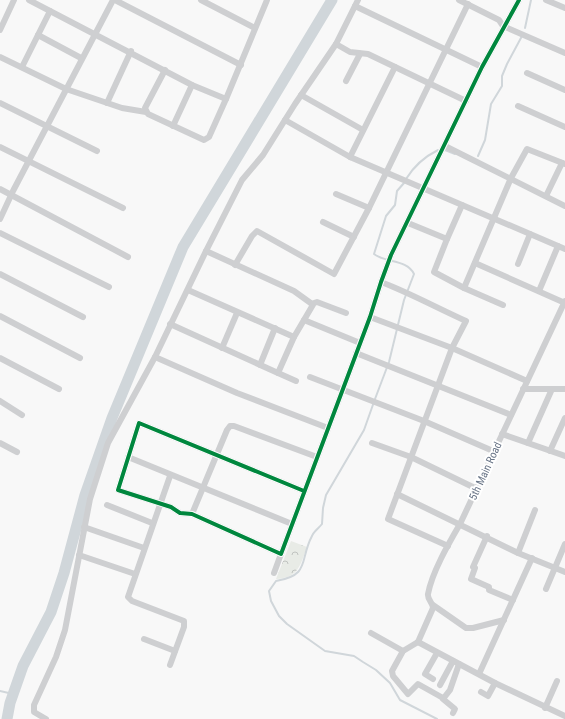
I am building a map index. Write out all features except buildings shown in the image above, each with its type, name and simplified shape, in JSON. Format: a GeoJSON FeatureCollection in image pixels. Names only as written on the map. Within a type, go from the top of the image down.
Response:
{"type":"FeatureCollection","features":[{"type":"Feature","properties":{"kind":"street"},"geometry":{"type":"LineString","coordinates":[[0,30],[14,0]]}},
{"type":"Feature","properties":{"kind":"street"},"geometry":{"type":"LineString","coordinates":[[29,0],[131,51],[192,85],[226,99]]}},
{"type":"Feature","properties":{"kind":"street"},"geometry":{"type":"LineString","coordinates":[[0,220],[11,195],[81,58],[114,0],[241,65]]}},
{"type":"Feature","properties":{"kind":"street"},"geometry":{"type":"LineString","coordinates":[[201,0],[255,28]]}},
{"type":"Feature","properties":{"kind":"street"},"geometry":{"type":"LineString","coordinates":[[0,57],[66,89],[122,108],[146,112],[201,139],[207,140],[241,65],[267,0]]}},
{"type":"Feature","properties":{"kind":"street"},"geometry":{"type":"LineString","coordinates":[[459,0],[499,20],[503,26],[565,53]]}},
{"type":"Feature","properties":{"kind":"street"},"geometry":{"type":"LineString","coordinates":[[274,573],[370,317],[391,255],[408,223],[482,67],[503,26],[519,0]]}},
{"type":"Feature","properties":{"kind":"street"},"geometry":{"type":"LineString","coordinates":[[546,0],[565,8]]}},
{"type":"Feature","properties":{"kind":"street"},"geometry":{"type":"LineString","coordinates":[[46,719],[34,712],[34,705],[56,657],[65,630],[90,499],[108,443],[155,357],[242,180],[263,155],[301,95],[336,44],[357,3],[446,51],[482,67]]}},
{"type":"Feature","properties":{"kind":"street"},"geometry":{"type":"LineString","coordinates":[[235,265],[252,236],[257,232],[334,274],[369,208],[468,4]]}},
{"type":"Feature","properties":{"kind":"street"},"geometry":{"type":"LineString","coordinates":[[22,68],[50,11]]}},
{"type":"Feature","properties":{"kind":"street"},"geometry":{"type":"LineString","coordinates":[[38,35],[81,58]]}},
{"type":"Feature","properties":{"kind":"street"},"geometry":{"type":"LineString","coordinates":[[336,44],[350,52],[368,54],[466,101]]}},
{"type":"Feature","properties":{"kind":"street"},"geometry":{"type":"LineString","coordinates":[[107,103],[131,51]]}},
{"type":"Feature","properties":{"kind":"street"},"geometry":{"type":"LineString","coordinates":[[346,81],[360,54]]}},
{"type":"Feature","properties":{"kind":"street"},"geometry":{"type":"LineString","coordinates":[[350,157],[395,67]]}},
{"type":"Feature","properties":{"kind":"street"},"geometry":{"type":"LineString","coordinates":[[146,112],[146,108],[166,70]]}},
{"type":"Feature","properties":{"kind":"street"},"geometry":{"type":"LineString","coordinates":[[527,72],[565,90]]}},
{"type":"Feature","properties":{"kind":"street"},"geometry":{"type":"LineString","coordinates":[[173,126],[192,85]]}},
{"type":"Feature","properties":{"kind":"street"},"geometry":{"type":"LineString","coordinates":[[301,95],[363,130]]}},
{"type":"Feature","properties":{"kind":"street"},"geometry":{"type":"LineString","coordinates":[[0,103],[97,151]]}},
{"type":"Feature","properties":{"kind":"street"},"geometry":{"type":"LineString","coordinates":[[518,106],[565,126]]}},
{"type":"Feature","properties":{"kind":"street"},"geometry":{"type":"LineString","coordinates":[[285,120],[350,157],[565,249]]}},
{"type":"Feature","properties":{"kind":"street"},"geometry":{"type":"LineString","coordinates":[[445,146],[565,206]]}},
{"type":"Feature","properties":{"kind":"street"},"geometry":{"type":"LineString","coordinates":[[0,147],[123,208]]}},
{"type":"Feature","properties":{"kind":"street"},"geometry":{"type":"LineString","coordinates":[[464,288],[495,219],[511,178],[527,148],[563,164],[546,196]]}},
{"type":"Feature","properties":{"kind":"street"},"geometry":{"type":"LineString","coordinates":[[0,189],[128,257]]}},
{"type":"Feature","properties":{"kind":"street"},"geometry":{"type":"LineString","coordinates":[[336,194],[369,208]]}},
{"type":"Feature","properties":{"kind":"street"},"geometry":{"type":"LineString","coordinates":[[462,205],[434,272],[464,288],[504,305]]}},
{"type":"Feature","properties":{"kind":"street"},"geometry":{"type":"LineString","coordinates":[[323,222],[354,237]]}},
{"type":"Feature","properties":{"kind":"street"},"geometry":{"type":"LineString","coordinates":[[408,223],[447,239]]}},
{"type":"Feature","properties":{"kind":"street"},"geometry":{"type":"LineString","coordinates":[[0,233],[109,287]]}},
{"type":"Feature","properties":{"kind":"street"},"geometry":{"type":"LineString","coordinates":[[518,264],[530,234]]}},
{"type":"Feature","properties":{"kind":"street"},"geometry":{"type":"LineString","coordinates":[[539,291],[558,246]]}},
{"type":"Feature","properties":{"kind":"street"},"geometry":{"type":"LineString","coordinates":[[206,251],[294,291],[312,304]]}},
{"type":"Feature","properties":{"kind":"street"},"geometry":{"type":"LineString","coordinates":[[475,263],[565,302]]}},
{"type":"Feature","properties":{"kind":"street"},"geometry":{"type":"LineString","coordinates":[[0,274],[83,317]]}},
{"type":"Feature","properties":{"kind":"street"},"geometry":{"type":"LineString","coordinates":[[381,282],[405,291],[415,298],[466,321],[452,348],[388,519],[448,546]]}},
{"type":"Feature","properties":{"kind":"street"},"geometry":{"type":"LineString","coordinates":[[188,290],[294,337]]}},
{"type":"Feature","properties":{"kind":"street"},"geometry":{"type":"LineString","coordinates":[[278,373],[294,337],[312,304],[317,302],[346,313]]}},
{"type":"Feature","properties":{"kind":"street","name":"5th Main Road"},"geometry":{"type":"LineString","coordinates":[[418,642],[433,605],[428,594],[448,546],[477,489],[493,451],[565,302]]}},
{"type":"Feature","properties":{"kind":"street"},"geometry":{"type":"LineString","coordinates":[[222,348],[237,313]]}},
{"type":"Feature","properties":{"kind":"street"},"geometry":{"type":"LineString","coordinates":[[0,316],[80,358]]}},
{"type":"Feature","properties":{"kind":"street"},"geometry":{"type":"LineString","coordinates":[[370,317],[452,348],[527,381]]}},
{"type":"Feature","properties":{"kind":"street"},"geometry":{"type":"LineString","coordinates":[[304,320],[360,343]]}},
{"type":"Feature","properties":{"kind":"street"},"geometry":{"type":"LineString","coordinates":[[170,324],[296,380]]}},
{"type":"Feature","properties":{"kind":"street"},"geometry":{"type":"LineString","coordinates":[[260,365],[275,328]]}},
{"type":"Feature","properties":{"kind":"street"},"geometry":{"type":"LineString","coordinates":[[356,353],[511,415]]}},
{"type":"Feature","properties":{"kind":"street"},"geometry":{"type":"LineString","coordinates":[[155,357],[237,393],[328,428]]}},
{"type":"Feature","properties":{"kind":"street"},"geometry":{"type":"LineString","coordinates":[[0,358],[59,389]]}},
{"type":"Feature","properties":{"kind":"street"},"geometry":{"type":"LineString","coordinates":[[310,377],[424,421],[493,451]]}},
{"type":"Feature","properties":{"kind":"street"},"geometry":{"type":"LineString","coordinates":[[523,389],[565,389]]}},
{"type":"Feature","properties":{"kind":"street"},"geometry":{"type":"LineString","coordinates":[[528,443],[552,389]]}},
{"type":"Feature","properties":{"kind":"street"},"geometry":{"type":"LineString","coordinates":[[0,401],[22,415]]}},
{"type":"Feature","properties":{"kind":"street"},"geometry":{"type":"LineString","coordinates":[[550,451],[565,420]]}},
{"type":"Feature","properties":{"kind":"street"},"geometry":{"type":"LineString","coordinates":[[281,554],[192,514],[180,513],[171,507],[118,490],[139,424],[304,491]]}},
{"type":"Feature","properties":{"kind":"street"},"geometry":{"type":"LineString","coordinates":[[192,514],[230,426],[234,426],[317,457]]}},
{"type":"Feature","properties":{"kind":"street"},"geometry":{"type":"LineString","coordinates":[[502,434],[565,456]]}},
{"type":"Feature","properties":{"kind":"street"},"geometry":{"type":"LineString","coordinates":[[0,443],[17,452]]}},
{"type":"Feature","properties":{"kind":"street"},"geometry":{"type":"LineString","coordinates":[[372,443],[411,457],[477,489]]}},
{"type":"Feature","properties":{"kind":"street"},"geometry":{"type":"LineString","coordinates":[[128,457],[170,476],[204,488],[292,524]]}},
{"type":"Feature","properties":{"kind":"street"},"geometry":{"type":"LineString","coordinates":[[170,476],[152,523],[128,597],[129,599],[184,621],[184,627],[170,665]]}},
{"type":"Feature","properties":{"kind":"street"},"geometry":{"type":"LineString","coordinates":[[397,494],[487,536],[518,553],[565,572]]}},
{"type":"Feature","properties":{"kind":"street"},"geometry":{"type":"LineString","coordinates":[[107,505],[152,523]]}},
{"type":"Feature","properties":{"kind":"street"},"geometry":{"type":"LineString","coordinates":[[518,553],[535,510]]}},
{"type":"Feature","properties":{"kind":"street"},"geometry":{"type":"LineString","coordinates":[[84,527],[144,548]]}},
{"type":"Feature","properties":{"kind":"street"},"geometry":{"type":"LineString","coordinates":[[487,536],[473,567],[476,568],[471,579],[489,587],[489,590],[513,600]]}},
{"type":"Feature","properties":{"kind":"street"},"geometry":{"type":"LineString","coordinates":[[546,589],[565,544]]}},
{"type":"Feature","properties":{"kind":"street"},"geometry":{"type":"LineString","coordinates":[[79,555],[135,574]]}},
{"type":"Feature","properties":{"kind":"street"},"geometry":{"type":"LineString","coordinates":[[478,674],[532,558]]}},
{"type":"Feature","properties":{"kind":"street"},"geometry":{"type":"LineString","coordinates":[[433,605],[466,628],[473,628],[504,620]]}},
{"type":"Feature","properties":{"kind":"street"},"geometry":{"type":"LineString","coordinates":[[371,633],[403,651]]}},
{"type":"Feature","properties":{"kind":"street"},"geometry":{"type":"LineString","coordinates":[[144,639],[175,651]]}},
{"type":"Feature","properties":{"kind":"street"},"geometry":{"type":"LineString","coordinates":[[453,713],[455,709],[443,698],[418,684],[408,694],[392,676],[392,671],[403,651],[418,642],[495,683],[545,708],[565,716]]}},
{"type":"Feature","properties":{"kind":"street"},"geometry":{"type":"LineString","coordinates":[[432,679],[425,674],[437,653]]}},
{"type":"Feature","properties":{"kind":"street"},"geometry":{"type":"LineString","coordinates":[[440,685],[453,661]]}},
{"type":"Feature","properties":{"kind":"street"},"geometry":{"type":"LineString","coordinates":[[443,698],[450,690],[459,664]]}},
{"type":"Feature","properties":{"kind":"street"},"geometry":{"type":"LineString","coordinates":[[545,708],[557,682]]}},
{"type":"Feature","properties":{"kind":"street"},"geometry":{"type":"LineString","coordinates":[[481,692],[488,696],[495,683]]}},
{"type":"Feature","properties":{"kind":"green space"},"geometry":{"type":"Polygon","coordinates":[[[291,541],[307,547],[302,560],[294,573],[283,578],[276,579],[291,541]]]}},
{"type":"Feature","properties":{"kind":"waterway"},"geometry":{"type":"LineString","coordinates":[[7,719],[10,703],[23,666],[51,612],[64,573],[85,495],[112,418],[183,247],[332,0]]}},
{"type":"Feature","properties":{"kind":"waterway"},"geometry":{"type":"LineString","coordinates":[[525,28],[531,0]]}},
{"type":"Feature","properties":{"kind":"waterway"},"geometry":{"type":"LineString","coordinates":[[478,156],[485,140],[491,104],[502,86],[502,76],[522,36]]}},
{"type":"Feature","properties":{"kind":"waterway"},"geometry":{"type":"LineString","coordinates":[[406,179],[420,162],[438,150]]}},
{"type":"Feature","properties":{"kind":"waterway"},"geometry":{"type":"LineString","coordinates":[[445,150],[455,154]]}},
{"type":"Feature","properties":{"kind":"waterway"},"geometry":{"type":"LineString","coordinates":[[404,183],[397,191],[395,205],[386,216],[374,254],[384,259],[401,263],[411,269],[414,274],[404,300],[389,362],[364,430],[326,495],[322,524],[312,536],[302,565],[295,575],[276,581],[269,591],[271,601],[279,616],[287,624],[325,651],[354,656],[376,670],[390,683],[400,700],[437,719]]}},
{"type":"Feature","properties":{"kind":"waterway"},"geometry":{"type":"LineString","coordinates":[[0,691],[13,694]]}},
{"type":"Feature","properties":{"kind":"cycle path"},"geometry":{"type":"LineString","coordinates":[[304,491],[139,423],[118,490],[171,507],[180,513],[192,514],[281,554],[370,317],[391,255],[482,67],[519,0]]}}]}
